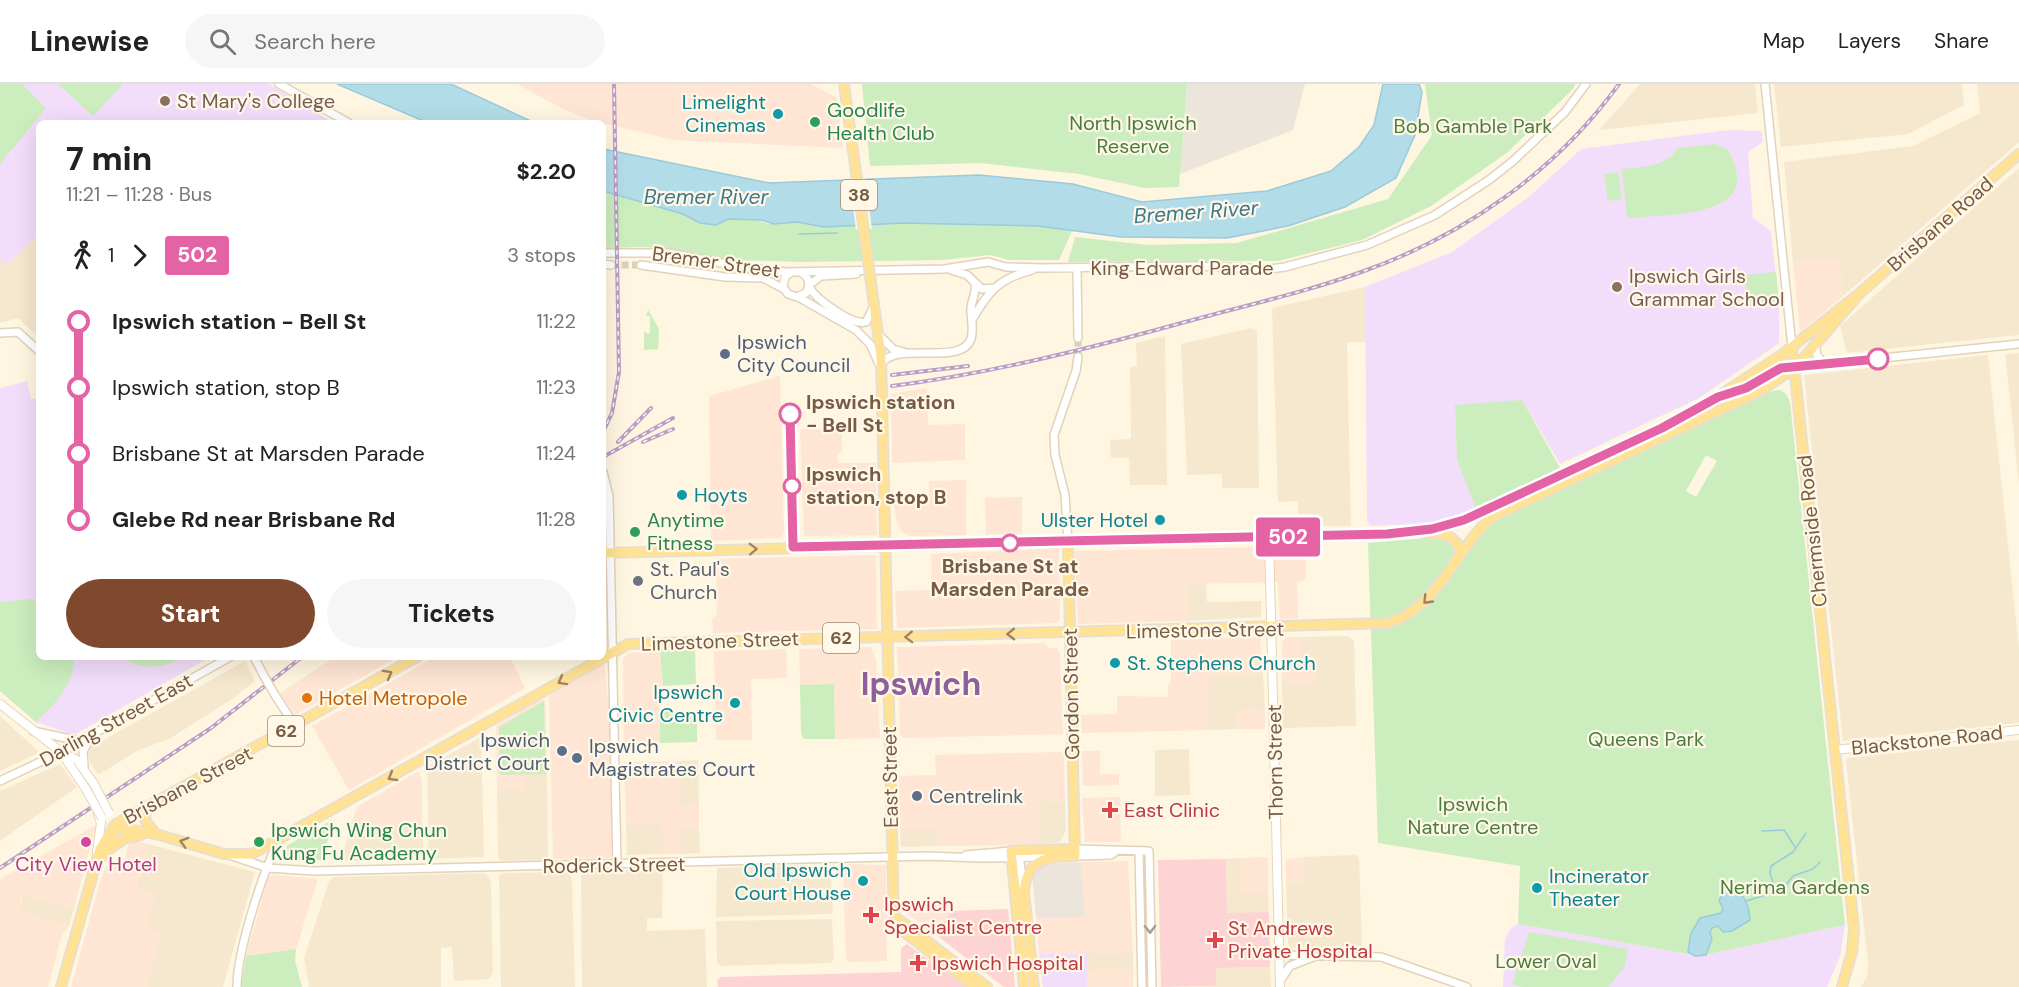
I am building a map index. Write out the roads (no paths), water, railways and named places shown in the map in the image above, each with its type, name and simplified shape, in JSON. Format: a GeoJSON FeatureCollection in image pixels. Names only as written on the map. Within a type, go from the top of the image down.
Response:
{"type":"FeatureCollection","features":[{"type":"Feature","properties":{"kind":"main road","name":"38"},"geometry":{"type":"LineString","coordinates":[[844,84],[874,305]]}},
{"type":"Feature","properties":{"kind":"main road","name":"Brisbane Road"},"geometry":{"type":"LineString","coordinates":[[1770,385],[1794,368],[1860,293],[2019,154]]}},
{"type":"Feature","properties":{"kind":"main road","name":"Brisbane Road"},"geometry":{"type":"LineString","coordinates":[[1718,397],[1792,347],[1847,301],[1860,293]]}},
{"type":"Feature","properties":{"kind":"main road","name":"East Street"},"geometry":{"type":"LineString","coordinates":[[874,305],[881,366],[894,920]]}},
{"type":"Feature","properties":{"kind":"main road","name":"Chermside Road"},"geometry":{"type":"LineString","coordinates":[[1792,347],[1854,936],[1841,984]]}},
{"type":"Feature","properties":{"kind":"main road"},"geometry":{"type":"LineString","coordinates":[[607,553],[1360,535],[1438,528],[1464,520],[1662,428],[1718,397],[1746,388],[1781,368],[1794,368]]}},
{"type":"Feature","properties":{"kind":"main road"},"geometry":{"type":"LineString","coordinates":[[1770,385],[1784,383],[1797,394]]}},
{"type":"Feature","properties":{"kind":"main road","name":"Limestone Street"},"geometry":{"type":"LineString","coordinates":[[606,656],[628,644],[641,643],[1375,625],[1396,621],[1416,610],[1429,598],[1460,552],[1486,522],[1509,507],[1747,399],[1770,385]]}},
{"type":"Feature","properties":{"kind":"main road"},"geometry":{"type":"LineString","coordinates":[[1402,533],[1446,535],[1457,542],[1460,552]]}},
{"type":"Feature","properties":{"kind":"main road","name":"Thorn Street"},"geometry":{"type":"LineString","coordinates":[[1269,537],[1280,984]]}},
{"type":"Feature","properties":{"kind":"main road","name":"Gordon Street"},"geometry":{"type":"LineString","coordinates":[[1068,542],[1075,852]]}},
{"type":"Feature","properties":{"kind":"main road","name":"Brisbane Street"},"geometry":{"type":"LineString","coordinates":[[61,987],[103,842],[115,826],[412,660]]}},
{"type":"Feature","properties":{"kind":"main road","name":"Limestone Street"},"geometry":{"type":"LineString","coordinates":[[115,826],[156,834],[230,855],[252,854],[278,842],[599,660]]}},
{"type":"Feature","properties":{"kind":"main road"},"geometry":{"type":"LineString","coordinates":[[0,704],[61,752],[97,808],[115,826]]}},
{"type":"Feature","properties":{"kind":"main road","name":"Blackstone Road"},"geometry":{"type":"LineString","coordinates":[[1835,750],[2019,730]]}},
{"type":"Feature","properties":{"kind":"main road"},"geometry":{"type":"LineString","coordinates":[[61,752],[70,754],[84,766],[94,784],[104,816]]}},
{"type":"Feature","properties":{"kind":"main road"},"geometry":{"type":"LineString","coordinates":[[153,804],[146,812],[145,821],[156,834]]}},
{"type":"Feature","properties":{"kind":"main road","name":"Brisbane Street"},"geometry":{"type":"LineString","coordinates":[[92,875],[104,816]]}},
{"type":"Feature","properties":{"kind":"main road","name":"Brisbane Street"},"geometry":{"type":"LineString","coordinates":[[92,875],[104,855],[115,826]]}},
{"type":"Feature","properties":{"kind":"main road","name":"62"},"geometry":{"type":"LineString","coordinates":[[104,855],[123,839],[156,834]]}},
{"type":"Feature","properties":{"kind":"main road","name":"Roderick Street"},"geometry":{"type":"LineString","coordinates":[[1015,854],[1075,852]]}},
{"type":"Feature","properties":{"kind":"main road","name":"Roderick Street"},"geometry":{"type":"LineString","coordinates":[[1055,857],[1075,852]]}},
{"type":"Feature","properties":{"kind":"main road"},"geometry":{"type":"LineString","coordinates":[[1015,854],[1022,916],[1034,987]]}},
{"type":"Feature","properties":{"kind":"main road"},"geometry":{"type":"LineString","coordinates":[[1024,987],[1022,916],[1026,877],[1039,861],[1055,857]]}},
{"type":"Feature","properties":{"kind":"main road"},"geometry":{"type":"LineString","coordinates":[[894,920],[975,987]]}},
{"type":"Feature","properties":{"kind":"main road"},"geometry":{"type":"LineString","coordinates":[[894,920],[987,987]]}},
{"type":"Feature","properties":{"kind":"street"},"geometry":{"type":"LineString","coordinates":[[279,84],[344,120]]}},
{"type":"Feature","properties":{"kind":"street","name":"King Edward Parade"},"geometry":{"type":"LineString","coordinates":[[1077,268],[1197,266],[1270,269],[1301,264],[1367,245],[1435,215],[1489,180],[1565,112],[1586,84]]}},
{"type":"Feature","properties":{"kind":"street","name":"Chermside Road"},"geometry":{"type":"LineString","coordinates":[[1766,84],[1792,347]]}},
{"type":"Feature","properties":{"kind":"street","name":"Bremer Street"},"geometry":{"type":"LineString","coordinates":[[606,253],[662,252],[760,270],[861,272],[945,269],[988,262],[996,265],[1077,268]]}},
{"type":"Feature","properties":{"kind":"street"},"geometry":{"type":"LineString","coordinates":[[881,366],[886,358],[909,353],[952,352],[963,349],[971,338],[970,309],[976,296],[974,272],[980,264]]}},
{"type":"Feature","properties":{"kind":"street","name":"Bremer Street"},"geometry":{"type":"LineString","coordinates":[[641,265],[725,277],[763,278],[784,289]]}},
{"type":"Feature","properties":{"kind":"street"},"geometry":{"type":"LineString","coordinates":[[972,320],[996,286],[1000,272],[996,265]]}},
{"type":"Feature","properties":{"kind":"street","name":"Bremer Street"},"geometry":{"type":"LineString","coordinates":[[945,269],[967,275],[986,290],[1016,274],[1041,268]]}},
{"type":"Feature","properties":{"kind":"street"},"geometry":{"type":"LineString","coordinates":[[1077,268],[1078,338]]}},
{"type":"Feature","properties":{"kind":"street"},"geometry":{"type":"LineString","coordinates":[[874,305],[868,319],[861,323],[820,301],[809,286],[806,275],[795,271],[784,279],[784,289],[789,295],[798,297],[856,330],[870,344],[881,366]]}},
{"type":"Feature","properties":{"kind":"street","name":"Bremer Street"},"geometry":{"type":"LineString","coordinates":[[809,286],[821,276],[846,276],[861,272]]}},
{"type":"Feature","properties":{"kind":"street"},"geometry":{"type":"LineString","coordinates":[[798,297],[806,293],[809,286]]}},
{"type":"Feature","properties":{"kind":"street"},"geometry":{"type":"LineString","coordinates":[[0,333],[18,332],[36,348]]}},
{"type":"Feature","properties":{"kind":"street"},"geometry":{"type":"LineString","coordinates":[[878,334],[893,349],[909,353]]}},
{"type":"Feature","properties":{"kind":"street"},"geometry":{"type":"LineString","coordinates":[[1794,368],[2019,344]]}},
{"type":"Feature","properties":{"kind":"street"},"geometry":{"type":"LineString","coordinates":[[1815,345],[1818,357],[1826,365]]}},
{"type":"Feature","properties":{"kind":"street","name":"Gordon Street"},"geometry":{"type":"LineString","coordinates":[[1068,542],[1065,495],[1054,439],[1057,420],[1077,368],[1078,357]]}},
{"type":"Feature","properties":{"kind":"street"},"geometry":{"type":"LineString","coordinates":[[606,481],[609,492],[607,553],[613,652],[618,864]]}},
{"type":"Feature","properties":{"kind":"street","name":"Darling Street East"},"geometry":{"type":"LineString","coordinates":[[0,782],[61,752],[225,660]]}},
{"type":"Feature","properties":{"kind":"street"},"geometry":{"type":"LineString","coordinates":[[256,660],[295,726]]}},
{"type":"Feature","properties":{"kind":"street"},"geometry":{"type":"LineString","coordinates":[[33,731],[80,741]]}},
{"type":"Feature","properties":{"kind":"street"},"geometry":{"type":"LineString","coordinates":[[84,766],[82,751],[92,735]]}},
{"type":"Feature","properties":{"kind":"street"},"geometry":{"type":"LineString","coordinates":[[237,987],[240,959],[278,842]]}},
{"type":"Feature","properties":{"kind":"street"},"geometry":{"type":"LineString","coordinates":[[1139,851],[1142,987]]}},
{"type":"Feature","properties":{"kind":"street","name":"Roderick Street"},"geometry":{"type":"LineString","coordinates":[[1075,852],[1111,855],[1115,852],[1149,851],[1152,987]]}},
{"type":"Feature","properties":{"kind":"street"},"geometry":{"type":"LineString","coordinates":[[1015,854],[1024,892]]}},
{"type":"Feature","properties":{"kind":"street","name":"Roderick Street"},"geometry":{"type":"LineString","coordinates":[[230,855],[268,868],[315,871],[892,856],[1015,854],[1055,857]]}},
{"type":"Feature","properties":{"kind":"street"},"geometry":{"type":"LineString","coordinates":[[1279,955],[1371,956],[1467,987]]}},
{"type":"Feature","properties":{"kind":"street"},"geometry":{"type":"LineString","coordinates":[[1280,984],[1290,966],[1315,955]]}},
{"type":"Feature","properties":{"kind":"water"},"geometry":{"type":"Polygon","coordinates":[[[337,84],[451,84],[529,120],[421,120],[337,84]]]}},
{"type":"Feature","properties":{"kind":"water","name":"Bremer River"},"geometry":{"type":"Polygon","coordinates":[[[1383,84],[1419,84],[1422,92],[1415,135],[1396,178],[1345,207],[1288,226],[1227,238],[1121,237],[1038,226],[903,223],[824,227],[797,222],[773,224],[762,220],[728,219],[716,225],[700,223],[683,214],[606,192],[606,150],[769,183],[979,175],[1073,184],[1142,202],[1267,191],[1331,171],[1359,147],[1374,125],[1383,84]]]}},
{"type":"Feature","properties":{"kind":"water"},"geometry":{"type":"Polygon","coordinates":[[[1731,890],[1743,897],[1748,906],[1750,920],[1732,931],[1723,932],[1718,926],[1712,928],[1710,933],[1712,939],[1706,955],[1695,956],[1688,952],[1691,933],[1700,918],[1721,913],[1723,909],[1719,900],[1725,891],[1731,890]]]}},
{"type":"Feature","properties":{"kind":"waterway"},"geometry":{"type":"LineString","coordinates":[[799,234],[837,233]]}},
{"type":"Feature","properties":{"kind":"waterway"},"geometry":{"type":"LineString","coordinates":[[1762,831],[1784,830],[1795,847]]}},
{"type":"Feature","properties":{"kind":"waterway"},"geometry":{"type":"LineString","coordinates":[[1767,895],[1773,882],[1770,874],[1771,866],[1793,852],[1806,833]]}},
{"type":"Feature","properties":{"kind":"waterway"},"geometry":{"type":"LineString","coordinates":[[1746,901],[1782,890],[1793,876],[1813,869],[1820,862]]}},
{"type":"Feature","properties":{"kind":"tunnel"},"geometry":{"type":"LineString","coordinates":[[611,265],[641,265]]}},
{"type":"Feature","properties":{"kind":"tunnel"},"geometry":{"type":"LineString","coordinates":[[1078,338],[1078,357]]}},
{"type":"Feature","properties":{"kind":"railway"},"geometry":{"type":"LineString","coordinates":[[606,426],[612,413],[619,372],[614,84]]}},
{"type":"Feature","properties":{"kind":"railway"},"geometry":{"type":"LineString","coordinates":[[892,386],[1005,367],[1115,341],[1321,285],[1401,256],[1438,239],[1506,197],[1567,145],[1619,84]]}},
{"type":"Feature","properties":{"kind":"railway"},"geometry":{"type":"LineString","coordinates":[[892,375],[968,366]]}},
{"type":"Feature","properties":{"kind":"railway"},"geometry":{"type":"LineString","coordinates":[[618,442],[651,408]]}},
{"type":"Feature","properties":{"kind":"railway"},"geometry":{"type":"LineString","coordinates":[[606,455],[673,418]]}},
{"type":"Feature","properties":{"kind":"railway"},"geometry":{"type":"LineString","coordinates":[[643,442],[673,429]]}},
{"type":"Feature","properties":{"kind":"railway"},"geometry":{"type":"LineString","coordinates":[[0,868],[211,728],[298,660]]}},
{"type":"Feature","properties":{"kind":"place","name":"St Mary's College"},"geometry":{"type":"Point","coordinates":[165,101]}},
{"type":"Feature","properties":{"kind":"place","name":"Limelight Cinemas"},"geometry":{"type":"Point","coordinates":[778,114]}},
{"type":"Feature","properties":{"kind":"place","name":"Goodlife Health Club"},"geometry":{"type":"Point","coordinates":[815,122]}},
{"type":"Feature","properties":{"kind":"place","name":"Ipswich Girls Grammar School"},"geometry":{"type":"Point","coordinates":[1617,287]}},
{"type":"Feature","properties":{"kind":"place","name":"Ipswich City Council"},"geometry":{"type":"Point","coordinates":[725,354]}},
{"type":"Feature","properties":{"kind":"place","name":"Ipswich station - Bell St"},"geometry":{"type":"Point","coordinates":[790,414]}},
{"type":"Feature","properties":{"kind":"place","name":"Ipswich station, stop B"},"geometry":{"type":"Point","coordinates":[792,486]}},
{"type":"Feature","properties":{"kind":"place","name":"Hoyts"},"geometry":{"type":"Point","coordinates":[682,495]}},
{"type":"Feature","properties":{"kind":"place","name":"Ulster Hotel"},"geometry":{"type":"Point","coordinates":[1160,520]}},
{"type":"Feature","properties":{"kind":"place","name":"Anytime Fitness"},"geometry":{"type":"Point","coordinates":[635,532]}},
{"type":"Feature","properties":{"kind":"place","name":"Brisbane St at Marsden Parade"},"geometry":{"type":"Point","coordinates":[1010,543]}},
{"type":"Feature","properties":{"kind":"place","name":"St. Paul's Church"},"geometry":{"type":"Point","coordinates":[638,581]}},
{"type":"Feature","properties":{"kind":"place","name":"St. Stephens Church"},"geometry":{"type":"Point","coordinates":[1115,663]}},
{"type":"Feature","properties":{"kind":"place","name":"Hotel Metropole"},"geometry":{"type":"Point","coordinates":[307,698]}},
{"type":"Feature","properties":{"kind":"place","name":"Ipswich Civic Centre"},"geometry":{"type":"Point","coordinates":[735,703]}},
{"type":"Feature","properties":{"kind":"place","name":"Ipswich District Court"},"geometry":{"type":"Point","coordinates":[562,751]}},
{"type":"Feature","properties":{"kind":"place","name":"Ipswich Magistrates Court"},"geometry":{"type":"Point","coordinates":[577,758]}},
{"type":"Feature","properties":{"kind":"place","name":"Centrelink"},"geometry":{"type":"Point","coordinates":[917,796]}},
{"type":"Feature","properties":{"kind":"place","name":"East Clinic"},"geometry":{"type":"Point","coordinates":[1110,810]}},
{"type":"Feature","properties":{"kind":"place","name":"City View Hotel"},"geometry":{"type":"Point","coordinates":[86,842]}},
{"type":"Feature","properties":{"kind":"place","name":"Ipswich Wing Chun Kung Fu Academy"},"geometry":{"type":"Point","coordinates":[259,842]}},
{"type":"Feature","properties":{"kind":"place","name":"Old Ipswich Court House"},"geometry":{"type":"Point","coordinates":[863,881]}},
{"type":"Feature","properties":{"kind":"place","name":"Incinerator Theater"},"geometry":{"type":"Point","coordinates":[1537,888]}},
{"type":"Feature","properties":{"kind":"place","name":"Ipswich Specialist Centre"},"geometry":{"type":"Point","coordinates":[871,915]}},
{"type":"Feature","properties":{"kind":"place","name":"St Andrews Private Hospital"},"geometry":{"type":"Point","coordinates":[1215,940]}},
{"type":"Feature","properties":{"kind":"place","name":"Ipswich Hospital"},"geometry":{"type":"Point","coordinates":[918,963]}},
{"type":"Feature","properties":{"kind":"district","name":"Ipswich"},"geometry":{"type":"Point","coordinates":[921,684]}},
{"type":"Feature","properties":{"kind":"park label","name":"Bob Gamble Park"},"geometry":{"type":"Point","coordinates":[1473,126]}},
{"type":"Feature","properties":{"kind":"park label","name":"North Ipswich Reserve"},"geometry":{"type":"Point","coordinates":[1133,134]}},
{"type":"Feature","properties":{"kind":"park label","name":"Queens Park"},"geometry":{"type":"Point","coordinates":[1646,739]}},
{"type":"Feature","properties":{"kind":"park label","name":"Ipswich Nature Centre"},"geometry":{"type":"Point","coordinates":[1473,816]}},
{"type":"Feature","properties":{"kind":"park label","name":"Nerima Gardens"},"geometry":{"type":"Point","coordinates":[1795,887]}},
{"type":"Feature","properties":{"kind":"park label","name":"Lower Oval"},"geometry":{"type":"Point","coordinates":[1546,961]}}]}
